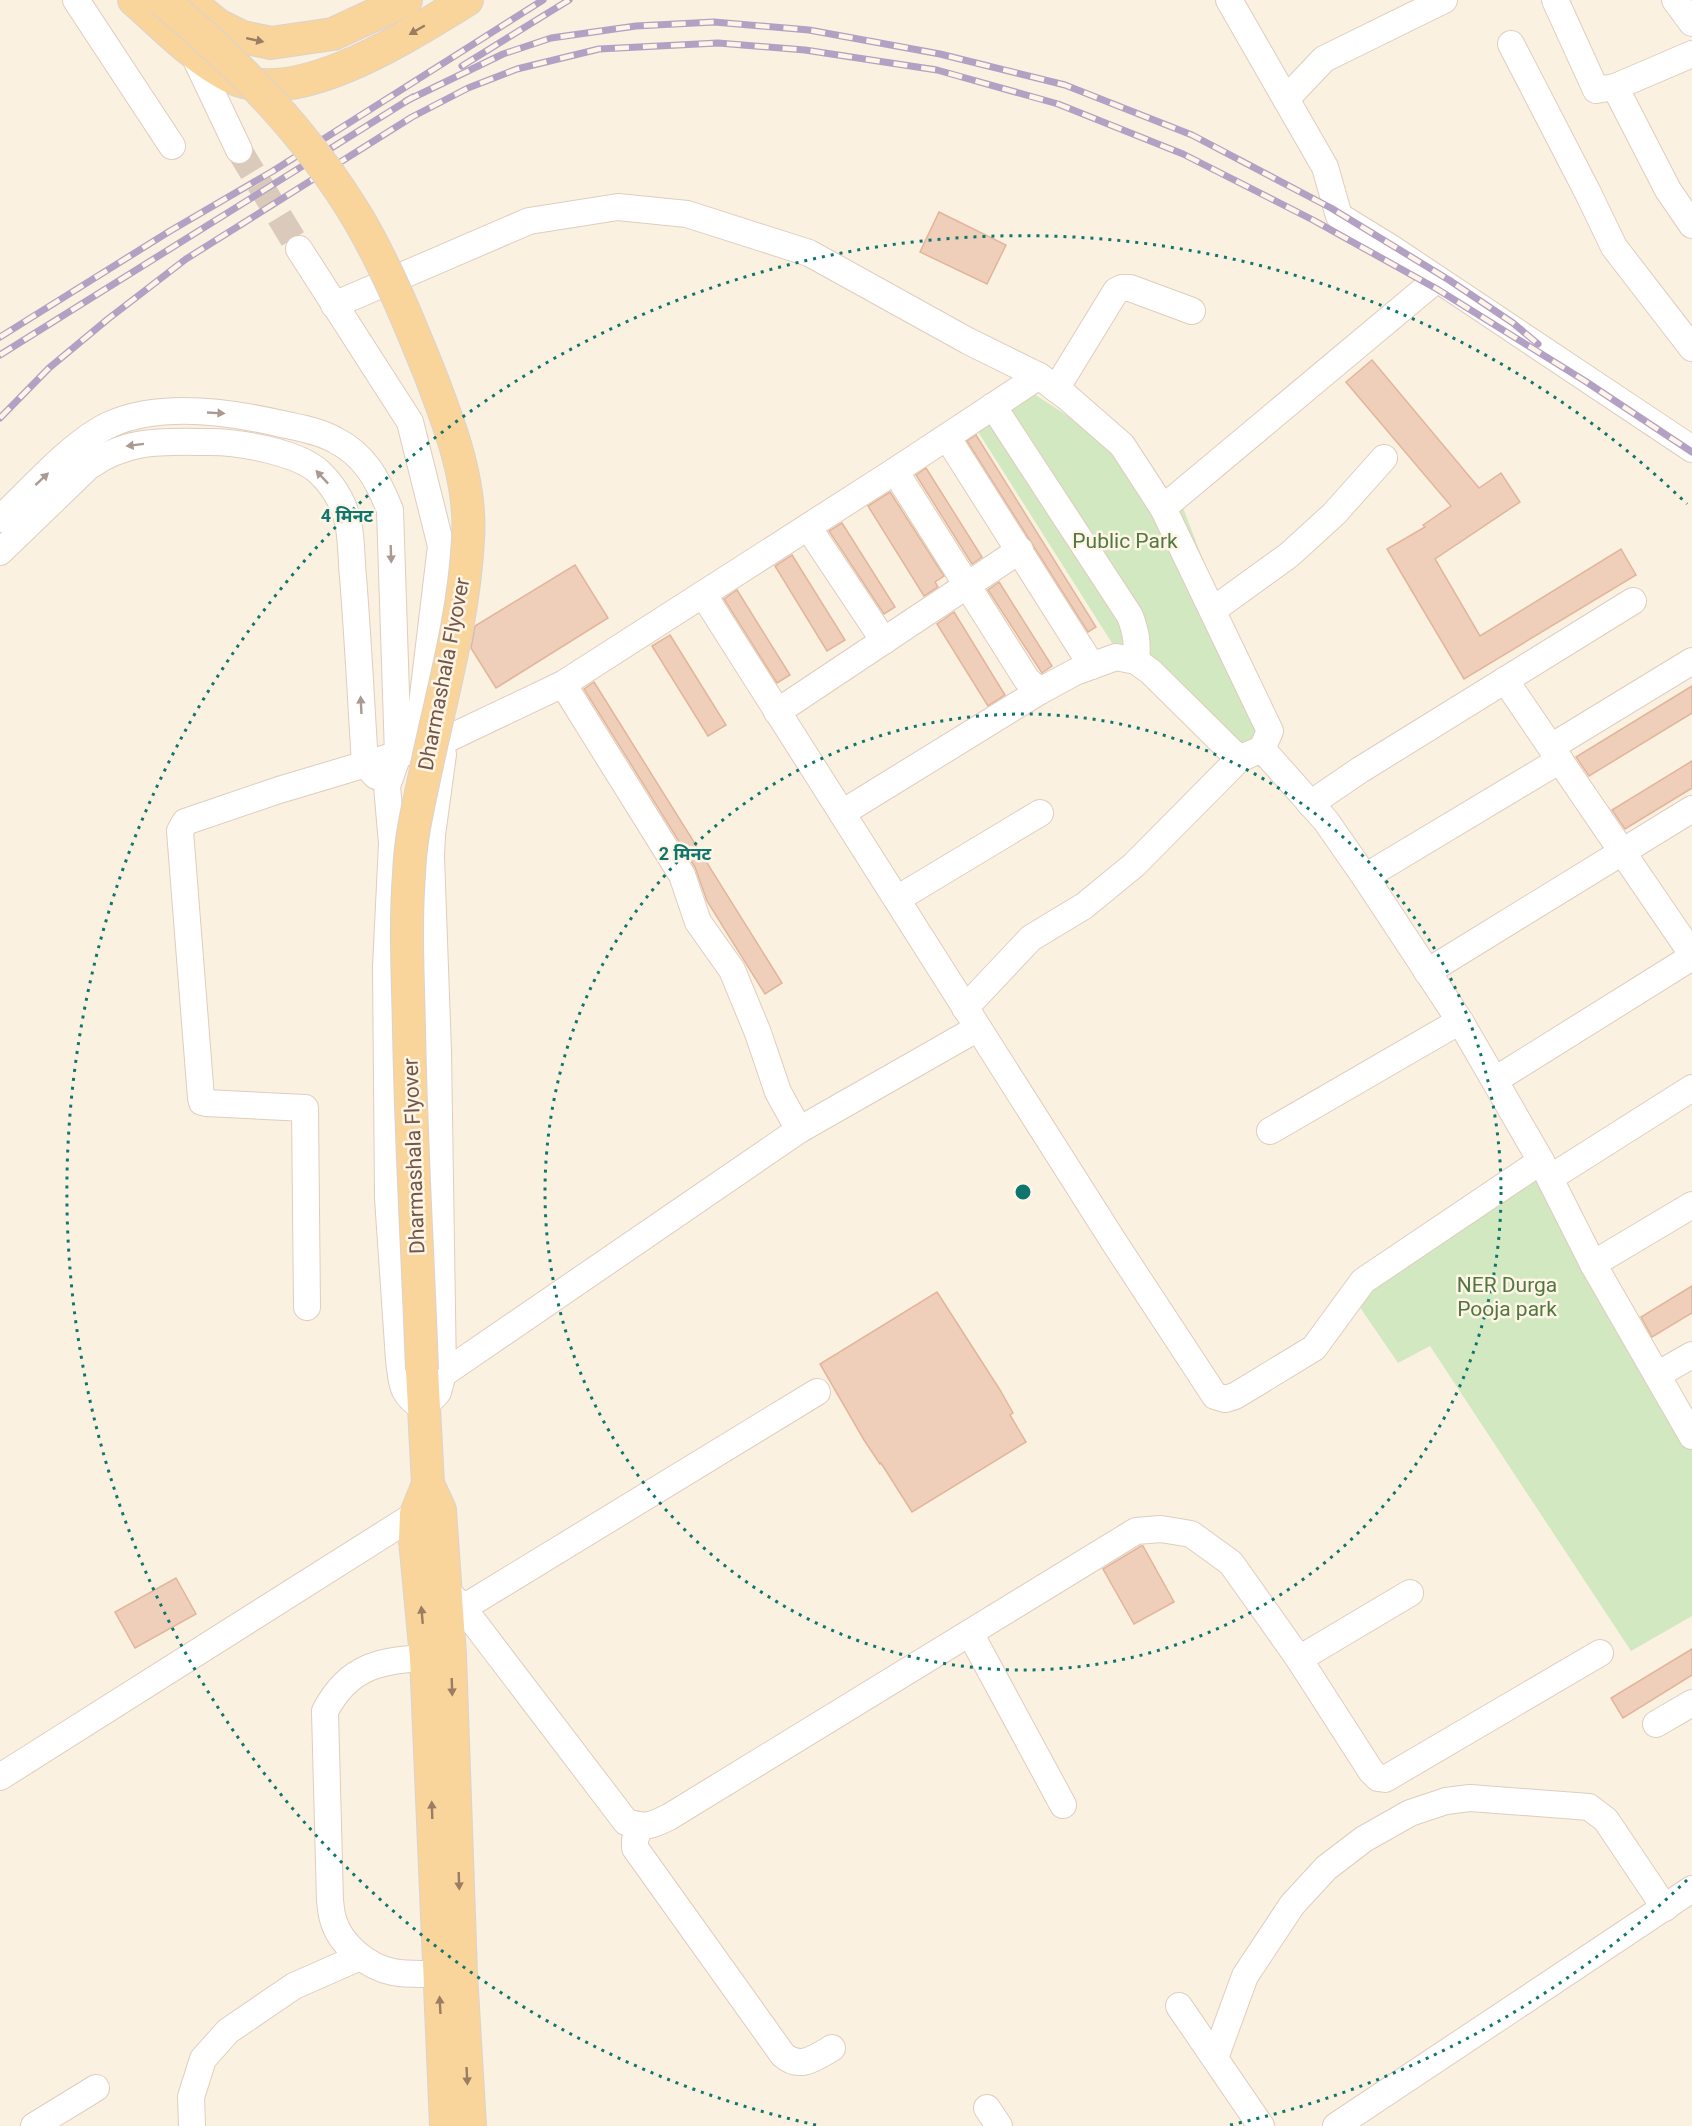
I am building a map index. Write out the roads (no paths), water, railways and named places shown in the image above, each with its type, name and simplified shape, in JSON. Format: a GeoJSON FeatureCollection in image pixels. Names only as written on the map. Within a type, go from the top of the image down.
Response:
{"type":"FeatureCollection","features":[{"type":"Feature","properties":{"kind":"main road"},"geometry":{"type":"LineString","coordinates":[[134,0],[191,49],[232,78],[256,84],[284,85],[360,61],[467,0]]}},
{"type":"Feature","properties":{"kind":"main road","name":"Dharmashala Flyover"},"geometry":{"type":"LineString","coordinates":[[162,0],[220,49],[284,115],[320,161],[358,218],[429,370],[454,442],[468,500],[468,539],[453,652],[421,791],[409,872],[407,935],[410,1065],[433,1372],[423,1408],[428,1503]]}},
{"type":"Feature","properties":{"kind":"main road"},"geometry":{"type":"LineString","coordinates":[[187,0],[218,25],[242,37],[271,43],[333,34],[406,0]]}},
{"type":"Feature","properties":{"kind":"main road"},"geometry":{"type":"LineString","coordinates":[[428,1503],[454,1598],[438,1656]]}},
{"type":"Feature","properties":{"kind":"main road"},"geometry":{"type":"LineString","coordinates":[[428,1503],[415,1540],[438,1656],[450,1973],[446,2126]]}},
{"type":"Feature","properties":{"kind":"main road"},"geometry":{"type":"LineString","coordinates":[[450,1973],[470,2126]]}},
{"type":"Feature","properties":{"kind":"street"},"geometry":{"type":"LineString","coordinates":[[76,0],[172,146]]}},
{"type":"Feature","properties":{"kind":"street"},"geometry":{"type":"LineString","coordinates":[[1229,0],[1325,167],[1339,216],[1686,439]]}},
{"type":"Feature","properties":{"kind":"street"},"geometry":{"type":"LineString","coordinates":[[1286,99],[1324,58],[1444,0]]}},
{"type":"Feature","properties":{"kind":"street"},"geometry":{"type":"LineString","coordinates":[[1555,0],[1596,90],[1615,87],[1692,54]]}},
{"type":"Feature","properties":{"kind":"street"},"geometry":{"type":"LineString","coordinates":[[1675,0],[1692,23]]}},
{"type":"Feature","properties":{"kind":"street"},"geometry":{"type":"LineString","coordinates":[[1511,44],[1614,247],[1692,348]]}},
{"type":"Feature","properties":{"kind":"street"},"geometry":{"type":"LineString","coordinates":[[191,49],[239,150]]}},
{"type":"Feature","properties":{"kind":"street"},"geometry":{"type":"LineString","coordinates":[[1615,87],[1668,190],[1692,225]]}},
{"type":"Feature","properties":{"kind":"street"},"geometry":{"type":"LineString","coordinates":[[334,305],[529,221],[618,207],[687,214],[809,253],[1047,383],[1122,445],[1163,508],[1270,730],[1251,754],[1134,865],[1084,906],[1031,938],[972,1018],[433,1372]]}},
{"type":"Feature","properties":{"kind":"street"},"geometry":{"type":"LineString","coordinates":[[299,249],[410,422],[441,546],[392,844],[386,967],[388,1198],[399,1360],[404,1394],[423,1408]]}},
{"type":"Feature","properties":{"kind":"street"},"geometry":{"type":"LineString","coordinates":[[1163,508],[1437,279]]}},
{"type":"Feature","properties":{"kind":"street"},"geometry":{"type":"LineString","coordinates":[[308,1307],[307,1111],[305,1107],[202,1102],[180,831],[186,822],[279,790],[443,741],[563,684],[993,406],[1047,383],[1116,291],[1130,288],[1191,311]]}},
{"type":"Feature","properties":{"kind":"street"},"geometry":{"type":"LineString","coordinates":[[993,406],[1130,616],[1138,644],[1136,661]]}},
{"type":"Feature","properties":{"kind":"street"},"geometry":{"type":"LineString","coordinates":[[0,519],[89,437],[111,424],[138,416],[172,411],[241,415],[309,430],[335,440],[360,458],[379,481],[390,510],[408,752],[387,786],[392,844]]}},
{"type":"Feature","properties":{"kind":"street"},"geometry":{"type":"LineString","coordinates":[[947,437],[1092,666]]}},
{"type":"Feature","properties":{"kind":"street"},"geometry":{"type":"LineString","coordinates":[[0,552],[88,467],[104,456],[127,446],[164,442],[225,442],[290,455],[318,471],[337,494],[347,518],[355,601],[364,764],[387,786]]}},
{"type":"Feature","properties":{"kind":"street"},"geometry":{"type":"LineString","coordinates":[[1213,610],[1289,555],[1334,514],[1384,458]]}},
{"type":"Feature","properties":{"kind":"street"},"geometry":{"type":"LineString","coordinates":[[895,471],[1027,680],[1040,691]]}},
{"type":"Feature","properties":{"kind":"street"},"geometry":{"type":"LineString","coordinates":[[808,527],[884,641]]}},
{"type":"Feature","properties":{"kind":"street"},"geometry":{"type":"LineString","coordinates":[[777,712],[1020,550]]}},
{"type":"Feature","properties":{"kind":"street"},"geometry":{"type":"LineString","coordinates":[[702,594],[1215,1396],[1225,1399],[1234,1395],[1314,1348],[1364,1281],[1546,1170],[1692,1088]]}},
{"type":"Feature","properties":{"kind":"street"},"geometry":{"type":"LineString","coordinates":[[1310,804],[1360,770],[1633,601]]}},
{"type":"Feature","properties":{"kind":"street"},"geometry":{"type":"LineString","coordinates":[[842,813],[1040,691],[1075,672],[1116,657],[1136,661],[1251,754],[1310,804],[1326,821],[1460,1021],[1546,1170],[1593,1264],[1657,1376],[1690,1428]]}},
{"type":"Feature","properties":{"kind":"street"},"geometry":{"type":"LineString","coordinates":[[1365,877],[1556,754],[1692,661]]}},
{"type":"Feature","properties":{"kind":"street"},"geometry":{"type":"LineString","coordinates":[[1495,1080],[1692,956],[1505,680]]}},
{"type":"Feature","properties":{"kind":"street"},"geometry":{"type":"LineString","coordinates":[[563,684],[681,874],[698,921],[732,970],[758,1033],[778,1092],[799,1130]]}},
{"type":"Feature","properties":{"kind":"street"},"geometry":{"type":"LineString","coordinates":[[433,1372],[438,1051],[431,857],[443,741]]}},
{"type":"Feature","properties":{"kind":"street"},"geometry":{"type":"LineString","coordinates":[[1427,972],[1692,809]]}},
{"type":"Feature","properties":{"kind":"street"},"geometry":{"type":"LineString","coordinates":[[897,899],[1040,813]]}},
{"type":"Feature","properties":{"kind":"street"},"geometry":{"type":"LineString","coordinates":[[1270,1131],[1460,1021]]}},
{"type":"Feature","properties":{"kind":"street"},"geometry":{"type":"LineString","coordinates":[[1593,1264],[1692,1205]]}},
{"type":"Feature","properties":{"kind":"street"},"geometry":{"type":"LineString","coordinates":[[1657,1376],[1692,1355]]}},
{"type":"Feature","properties":{"kind":"street"},"geometry":{"type":"LineString","coordinates":[[817,1392],[454,1598],[626,1822],[640,1826],[652,1826],[669,1817],[1136,1531],[1161,1529],[1191,1534],[1231,1563],[1299,1659],[1371,1771],[1378,1778],[1385,1779],[1600,1653]]}},
{"type":"Feature","properties":{"kind":"street"},"geometry":{"type":"LineString","coordinates":[[0,1777],[428,1503]]}},
{"type":"Feature","properties":{"kind":"street"},"geometry":{"type":"LineString","coordinates":[[1299,1659],[1410,1593]]}},
{"type":"Feature","properties":{"kind":"street"},"geometry":{"type":"LineString","coordinates":[[970,1633],[1063,1805]]}},
{"type":"Feature","properties":{"kind":"street"},"geometry":{"type":"LineString","coordinates":[[438,1656],[378,1664],[361,1670],[347,1680],[334,1694],[325,1711],[330,1901],[333,1921],[344,1941],[360,1957],[378,1967],[395,1972],[450,1973]]}},
{"type":"Feature","properties":{"kind":"street"},"geometry":{"type":"LineString","coordinates":[[1656,1724],[1692,1703]]}},
{"type":"Feature","properties":{"kind":"street"},"geometry":{"type":"LineString","coordinates":[[1215,2058],[1245,1976],[1292,1905],[1326,1868],[1364,1839],[1410,1813],[1446,1801],[1470,1798],[1589,1807],[1606,1820],[1665,1908]]}},
{"type":"Feature","properties":{"kind":"street"},"geometry":{"type":"LineString","coordinates":[[640,1826],[635,1848],[783,2055],[789,2061],[800,2063],[812,2060],[832,2048]]}},
{"type":"Feature","properties":{"kind":"street"},"geometry":{"type":"LineString","coordinates":[[1336,2126],[1692,1889]]}},
{"type":"Feature","properties":{"kind":"street"},"geometry":{"type":"LineString","coordinates":[[192,2126],[191,2097],[203,2059],[228,2031],[294,1986],[360,1957]]}},
{"type":"Feature","properties":{"kind":"street"},"geometry":{"type":"LineString","coordinates":[[1179,2006],[1261,2126]]}},
{"type":"Feature","properties":{"kind":"street"},"geometry":{"type":"LineString","coordinates":[[34,2126],[96,2088]]}},
{"type":"Feature","properties":{"kind":"tunnel"},"geometry":{"type":"LineString","coordinates":[[239,150],[299,249]]}},
{"type":"Feature","properties":{"kind":"railway"},"geometry":{"type":"LineString","coordinates":[[0,337],[170,231],[273,171],[543,0]]}},
{"type":"Feature","properties":{"kind":"railway"},"geometry":{"type":"LineString","coordinates":[[462,66],[569,0]]}},
{"type":"Feature","properties":{"kind":"railway"},"geometry":{"type":"LineString","coordinates":[[406,101],[503,54],[551,38],[636,26],[714,22],[809,30],[940,54],[1065,85],[1192,135],[1331,208],[1449,280],[1513,323],[1538,344]]}},
{"type":"Feature","properties":{"kind":"railway"},"geometry":{"type":"LineString","coordinates":[[0,418],[49,368],[186,259],[412,117],[468,88],[517,69],[599,49],[718,43],[805,50],[937,70],[1058,104],[1183,154],[1313,220],[1437,289],[1585,381],[1692,452]]}},
{"type":"Feature","properties":{"kind":"railway"},"geometry":{"type":"LineString","coordinates":[[0,355],[413,97]]}},
{"type":"Feature","properties":{"kind":"park label","name":"Public Park"},"geometry":{"type":"Point","coordinates":[1125,541]}},
{"type":"Feature","properties":{"kind":"park label","name":"NER Durga Pooja park"},"geometry":{"type":"Point","coordinates":[1507,1297]}}]}
